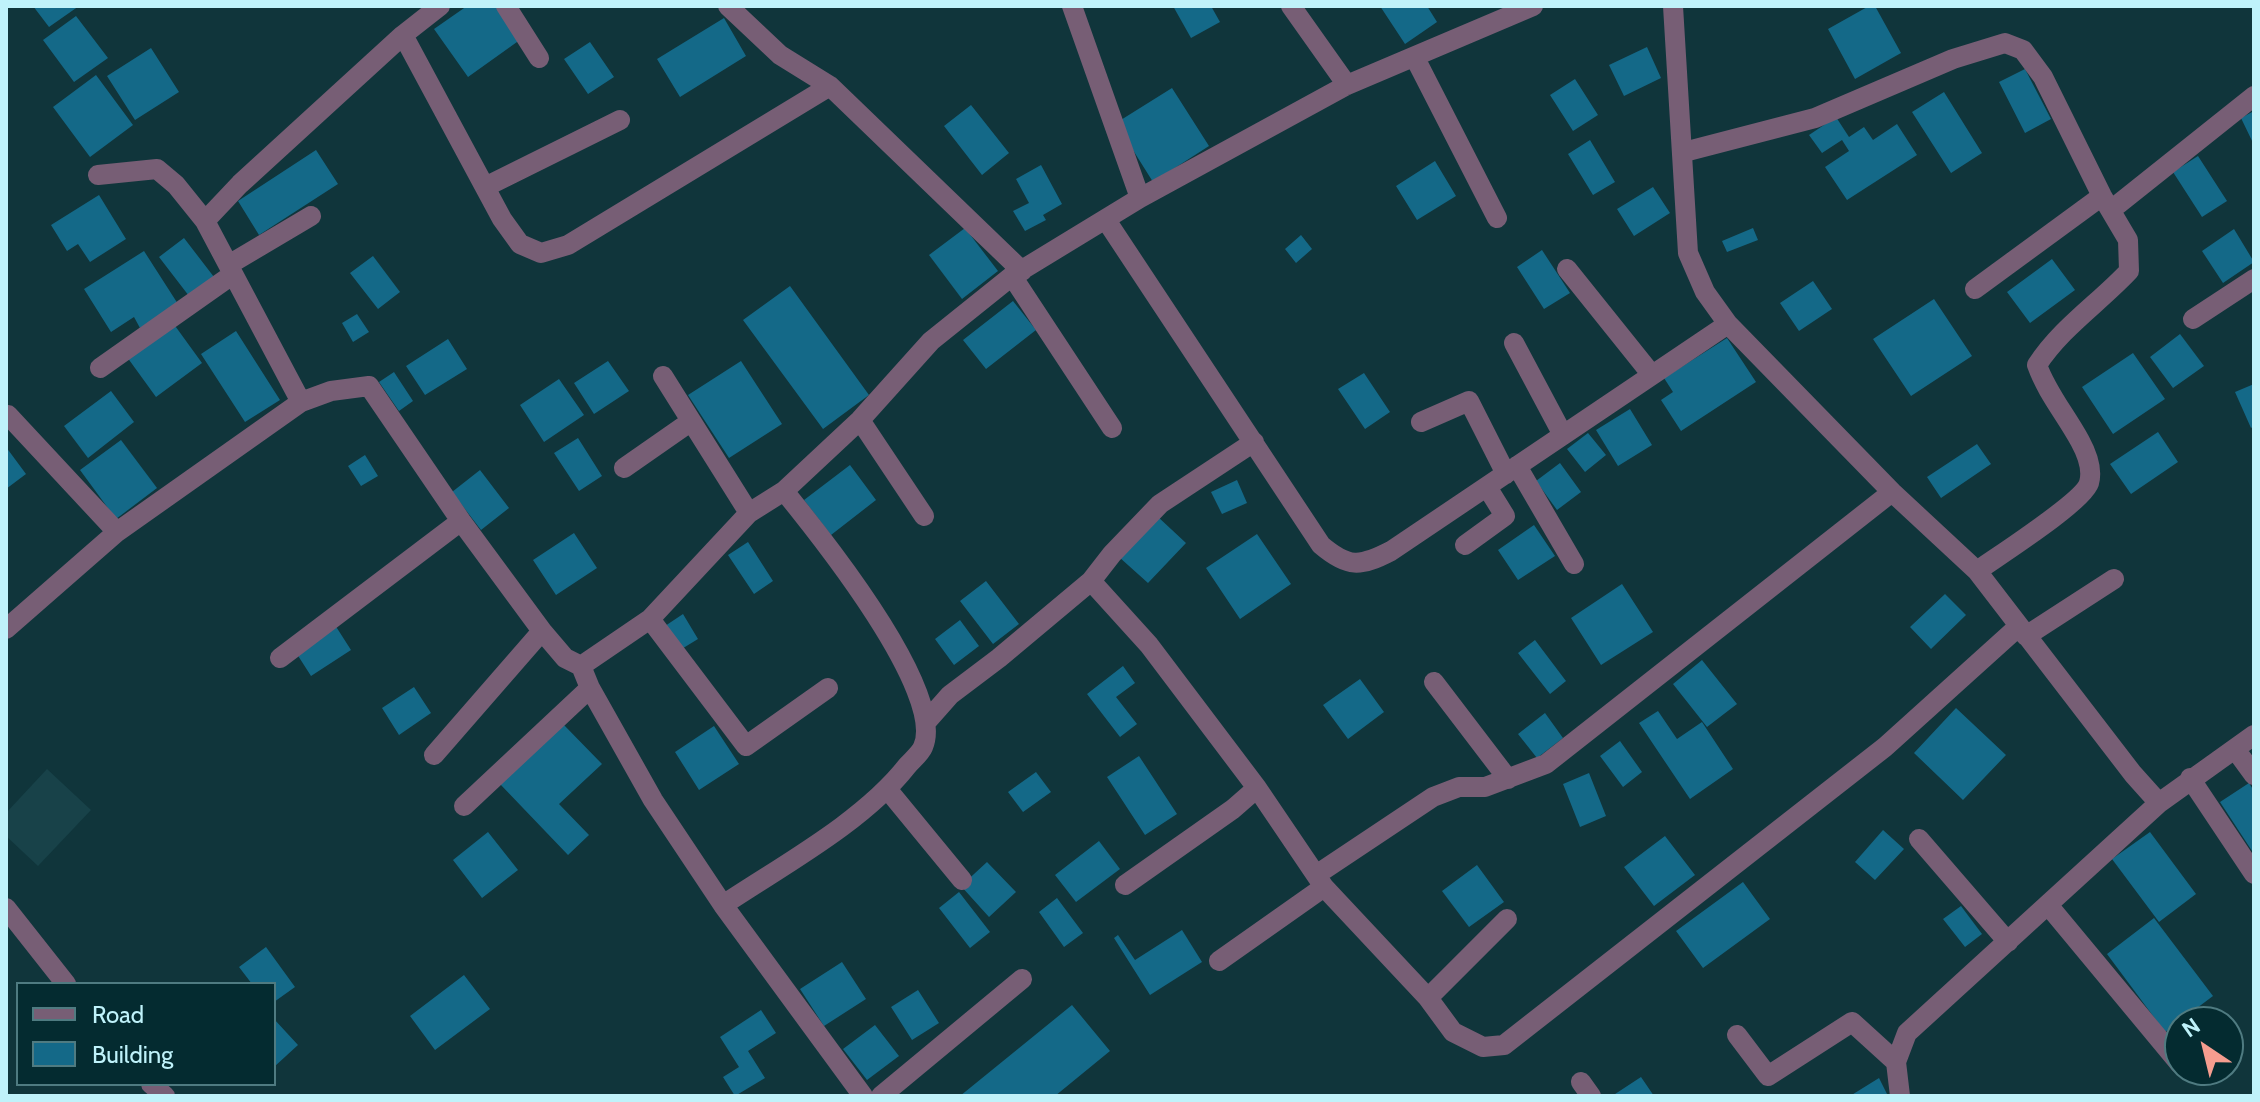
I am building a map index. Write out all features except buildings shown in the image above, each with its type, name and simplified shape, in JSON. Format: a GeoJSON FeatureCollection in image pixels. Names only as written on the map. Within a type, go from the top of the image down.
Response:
{"type":"FeatureCollection","features":[{"type":"Feature","properties":{"kind":"street"},"geometry":{"type":"LineString","coordinates":[[205,221],[240,184],[403,35],[440,6]]}},
{"type":"Feature","properties":{"kind":"street"},"geometry":{"type":"LineString","coordinates":[[506,6],[539,58]]}},
{"type":"Feature","properties":{"kind":"street"},"geometry":{"type":"LineString","coordinates":[[728,6],[780,55],[830,86],[1017,273],[1112,428]]}},
{"type":"Feature","properties":{"kind":"street"},"geometry":{"type":"LineString","coordinates":[[1072,6],[1140,198]]}},
{"type":"Feature","properties":{"kind":"street"},"geometry":{"type":"LineString","coordinates":[[1291,6],[1347,85]]}},
{"type":"Feature","properties":{"kind":"street"},"geometry":{"type":"LineString","coordinates":[[1673,6],[1688,253],[1705,292],[1728,324],[1892,492],[1977,571],[2133,774],[2159,803]]}},
{"type":"Feature","properties":{"kind":"street"},"geometry":{"type":"LineString","coordinates":[[581,666],[650,619],[749,513],[784,491],[860,420],[931,341],[1017,273],[1140,198],[1347,85],[1415,58],[1521,8]]}},
{"type":"Feature","properties":{"kind":"street"},"geometry":{"type":"LineString","coordinates":[[403,35],[485,187],[520,244],[541,253],[568,245],[830,86]]}},
{"type":"Feature","properties":{"kind":"street"},"geometry":{"type":"LineString","coordinates":[[1684,152],[1815,118],[1953,59],[2005,43],[2023,50],[2043,77],[2128,240],[2129,271],[2052,342],[2037,365],[2045,388],[2089,461],[2089,483],[2075,500],[1977,571]]}},
{"type":"Feature","properties":{"kind":"street"},"geometry":{"type":"LineString","coordinates":[[1415,58],[1497,218]]}},
{"type":"Feature","properties":{"kind":"street"},"geometry":{"type":"LineString","coordinates":[[1975,289],[2107,203],[2254,96]]}},
{"type":"Feature","properties":{"kind":"street"},"geometry":{"type":"LineString","coordinates":[[485,187],[620,120]]}},
{"type":"Feature","properties":{"kind":"street"},"geometry":{"type":"LineString","coordinates":[[98,175],[157,169],[176,185],[205,221],[301,402]]}},
{"type":"Feature","properties":{"kind":"street"},"geometry":{"type":"LineString","coordinates":[[100,368],[231,270],[311,216]]}},
{"type":"Feature","properties":{"kind":"street"},"geometry":{"type":"LineString","coordinates":[[1106,220],[1321,545],[1339,560],[1365,564],[1391,551],[1728,324]]}},
{"type":"Feature","properties":{"kind":"street"},"geometry":{"type":"LineString","coordinates":[[1567,269],[1652,375]]}},
{"type":"Feature","properties":{"kind":"street"},"geometry":{"type":"LineString","coordinates":[[2193,319],[2254,279]]}},
{"type":"Feature","properties":{"kind":"street"},"geometry":{"type":"LineString","coordinates":[[1514,343],[1563,435]]}},
{"type":"Feature","properties":{"kind":"street"},"geometry":{"type":"LineString","coordinates":[[663,376],[749,513]]}},
{"type":"Feature","properties":{"kind":"street"},"geometry":{"type":"LineString","coordinates":[[6,629],[117,532],[301,402],[331,391],[369,386],[461,521],[542,631],[565,658],[581,666],[590,688],[653,800],[723,905],[863,1096]]}},
{"type":"Feature","properties":{"kind":"street"},"geometry":{"type":"LineString","coordinates":[[1421,422],[1469,401],[1574,564]]}},
{"type":"Feature","properties":{"kind":"street"},"geometry":{"type":"LineString","coordinates":[[8,415],[117,532]]}},
{"type":"Feature","properties":{"kind":"street"},"geometry":{"type":"LineString","coordinates":[[860,420],[924,516]]}},
{"type":"Feature","properties":{"kind":"street"},"geometry":{"type":"LineString","coordinates":[[624,468],[690,422]]}},
{"type":"Feature","properties":{"kind":"street"},"geometry":{"type":"LineString","coordinates":[[927,721],[950,695],[1091,581],[1160,504],[1254,442]]}},
{"type":"Feature","properties":{"kind":"street"},"geometry":{"type":"LineString","coordinates":[[1465,545],[1505,516],[1487,487]]}},
{"type":"Feature","properties":{"kind":"street"},"geometry":{"type":"LineString","coordinates":[[723,905],[814,845],[888,790],[923,747],[927,721],[911,678],[842,563],[784,491]]}},
{"type":"Feature","properties":{"kind":"street"},"geometry":{"type":"LineString","coordinates":[[1219,961],[1433,797],[1459,787],[1485,787],[1546,764],[1892,492]]}},
{"type":"Feature","properties":{"kind":"street"},"geometry":{"type":"LineString","coordinates":[[280,658],[461,521]]}},
{"type":"Feature","properties":{"kind":"street"},"geometry":{"type":"LineString","coordinates":[[1091,581],[1149,645],[1257,788],[1320,881],[1428,998],[1453,1032],[1483,1047],[1504,1045],[1885,747],[2022,631],[2114,579]]}},
{"type":"Feature","properties":{"kind":"street"},"geometry":{"type":"LineString","coordinates":[[650,619],[746,746],[828,688]]}},
{"type":"Feature","properties":{"kind":"street"},"geometry":{"type":"LineString","coordinates":[[434,755],[542,631]]}},
{"type":"Feature","properties":{"kind":"street"},"geometry":{"type":"LineString","coordinates":[[1434,682],[1508,779]]}},
{"type":"Feature","properties":{"kind":"street"},"geometry":{"type":"LineString","coordinates":[[464,806],[590,688]]}},
{"type":"Feature","properties":{"kind":"street"},"geometry":{"type":"LineString","coordinates":[[1900,1096],[1896,1062],[1907,1033],[2159,803],[2254,735]]}},
{"type":"Feature","properties":{"kind":"street"},"geometry":{"type":"LineString","coordinates":[[2235,749],[2254,775]]}},
{"type":"Feature","properties":{"kind":"street"},"geometry":{"type":"LineString","coordinates":[[2190,778],[2254,874]]}},
{"type":"Feature","properties":{"kind":"street"},"geometry":{"type":"LineString","coordinates":[[1125,885],[1233,809],[1257,788]]}},
{"type":"Feature","properties":{"kind":"street"},"geometry":{"type":"LineString","coordinates":[[888,790],[962,880]]}},
{"type":"Feature","properties":{"kind":"street"},"geometry":{"type":"LineString","coordinates":[[1919,839],[2008,942]]}},
{"type":"Feature","properties":{"kind":"street"},"geometry":{"type":"LineString","coordinates":[[2048,905],[2164,1046]]}},
{"type":"Feature","properties":{"kind":"street"},"geometry":{"type":"LineString","coordinates":[[6,908],[64,982]]}},
{"type":"Feature","properties":{"kind":"street"},"geometry":{"type":"LineString","coordinates":[[1428,998],[1507,919]]}},
{"type":"Feature","properties":{"kind":"street"},"geometry":{"type":"LineString","coordinates":[[881,1096],[1022,979]]}},
{"type":"Feature","properties":{"kind":"street"},"geometry":{"type":"LineString","coordinates":[[1737,1035],[1768,1076],[1852,1022],[1896,1062]]}},
{"type":"Feature","properties":{"kind":"shaded area"},"geometry":{"type":"Polygon","coordinates":[[[47,769],[91,810],[38,866],[6,836],[6,813],[47,769]]]}}]}
